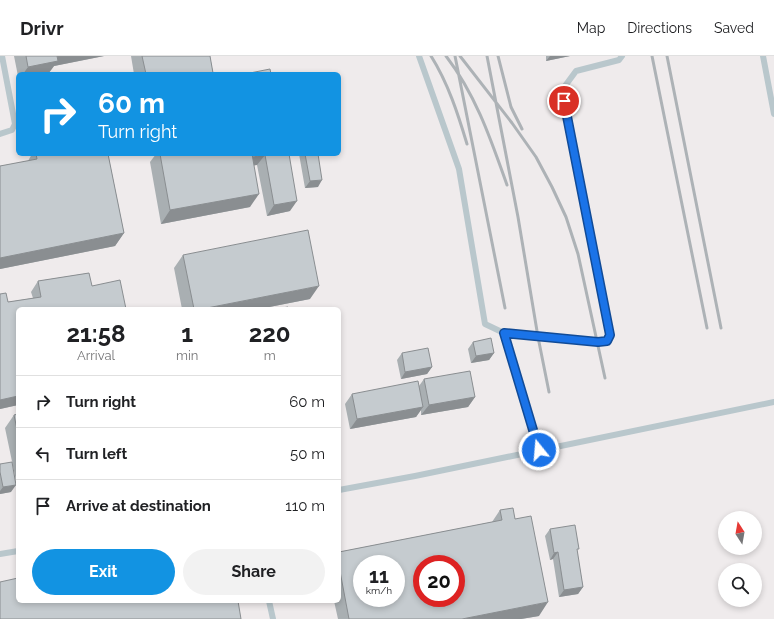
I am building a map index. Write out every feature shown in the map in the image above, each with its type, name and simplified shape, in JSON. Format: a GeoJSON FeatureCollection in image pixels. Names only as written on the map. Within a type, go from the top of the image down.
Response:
{"type":"FeatureCollection","features":[{"type":"Feature","properties":{"kind":"lane"},"geometry":{"type":"LineString","coordinates":[[0,134],[12,130],[15,124],[2,56]]}},
{"type":"Feature","properties":{"kind":"lane"},"geometry":{"type":"LineString","coordinates":[[419,56],[460,169],[485,324],[504,333],[598,342],[607,341],[610,335],[564,101],[564,94],[565,86],[576,71],[619,60],[622,56]]}},
{"type":"Feature","properties":{"kind":"lane"},"geometry":{"type":"LineString","coordinates":[[763,56],[774,114]]}},
{"type":"Feature","properties":{"kind":"lane"},"geometry":{"type":"LineString","coordinates":[[504,333],[539,450]]}},
{"type":"Feature","properties":{"kind":"lane"},"geometry":{"type":"LineString","coordinates":[[341,490],[774,402]]}},
{"type":"Feature","properties":{"kind":"lane"},"geometry":{"type":"LineString","coordinates":[[0,554],[16,551]]}},
{"type":"Feature","properties":{"kind":"lane"},"geometry":{"type":"LineString","coordinates":[[269,603],[273,619]]}},
{"type":"Feature","properties":{"kind":"building"},"geometry":{"type":"Polygon","coordinates":[[[26,56],[57,56],[58,61],[28,67],[26,56]]]}},
{"type":"Feature","properties":{"kind":"building"},"geometry":{"type":"Polygon","coordinates":[[[142,56],[210,56],[213,72],[146,72],[142,56]]]}},
{"type":"Feature","properties":{"kind":"building"},"geometry":{"type":"Polygon","coordinates":[[[270,69],[271,72],[255,72],[270,69]]]}},
{"type":"Feature","properties":{"kind":"building"},"geometry":{"type":"Polygon","coordinates":[[[36,156],[108,156],[124,233],[0,258],[0,166],[37,159],[36,156]]]}},
{"type":"Feature","properties":{"kind":"building"},"geometry":{"type":"Polygon","coordinates":[[[160,156],[252,156],[259,194],[170,210],[160,156]]]}},
{"type":"Feature","properties":{"kind":"building"},"geometry":{"type":"Polygon","coordinates":[[[265,156],[289,156],[297,201],[274,205],[265,156]]]}},
{"type":"Feature","properties":{"kind":"building"},"geometry":{"type":"Polygon","coordinates":[[[305,156],[318,156],[322,180],[310,181],[305,156]]]}},
{"type":"Feature","properties":{"kind":"building"},"geometry":{"type":"Polygon","coordinates":[[[308,230],[319,286],[212,307],[194,307],[183,255],[308,230]]]}},
{"type":"Feature","properties":{"kind":"building"},"geometry":{"type":"Polygon","coordinates":[[[89,273],[92,286],[120,280],[126,307],[16,307],[16,396],[0,400],[0,294],[6,293],[8,302],[41,297],[38,281],[89,273]]]}},
{"type":"Feature","properties":{"kind":"building"},"geometry":{"type":"Polygon","coordinates":[[[491,338],[494,353],[476,356],[473,342],[491,338]]]}},
{"type":"Feature","properties":{"kind":"building"},"geometry":{"type":"Polygon","coordinates":[[[428,348],[432,367],[405,372],[402,353],[428,348]]]}},
{"type":"Feature","properties":{"kind":"building"},"geometry":{"type":"Polygon","coordinates":[[[470,371],[475,397],[429,405],[424,379],[470,371]]]}},
{"type":"Feature","properties":{"kind":"building"},"geometry":{"type":"Polygon","coordinates":[[[418,381],[423,407],[357,419],[352,394],[418,381]]]}},
{"type":"Feature","properties":{"kind":"building"},"geometry":{"type":"Polygon","coordinates":[[[12,462],[16,485],[3,487],[0,464],[12,462]]]}},
{"type":"Feature","properties":{"kind":"building"},"geometry":{"type":"Polygon","coordinates":[[[513,508],[515,519],[531,516],[548,602],[462,619],[349,619],[341,577],[341,552],[502,520],[500,510],[513,508]]]}},
{"type":"Feature","properties":{"kind":"building"},"geometry":{"type":"Polygon","coordinates":[[[575,525],[583,587],[564,590],[558,552],[554,553],[550,529],[575,525]]]}},
{"type":"Feature","properties":{"kind":"building"},"geometry":{"type":"Polygon","coordinates":[[[16,578],[16,603],[238,603],[241,619],[0,619],[0,582],[16,578]]]}},
{"type":"Feature","properties":{"kind":"railway"},"geometry":{"type":"LineString","coordinates":[[431,56],[447,88],[467,144]]}},
{"type":"Feature","properties":{"kind":"railway"},"geometry":{"type":"LineString","coordinates":[[446,56],[466,86],[482,118],[507,185]]}},
{"type":"Feature","properties":{"kind":"railway"},"geometry":{"type":"LineString","coordinates":[[455,56],[505,308]]}},
{"type":"Feature","properties":{"kind":"railway"},"geometry":{"type":"LineString","coordinates":[[460,56],[512,123],[536,157],[566,217],[578,254],[605,378]]}},
{"type":"Feature","properties":{"kind":"railway"},"geometry":{"type":"LineString","coordinates":[[487,56],[518,217],[538,337],[549,392]]}},
{"type":"Feature","properties":{"kind":"railway"},"geometry":{"type":"LineString","coordinates":[[498,56],[511,107],[522,129]]}},
{"type":"Feature","properties":{"kind":"railway"},"geometry":{"type":"LineString","coordinates":[[652,56],[707,328]]}},
{"type":"Feature","properties":{"kind":"railway"},"geometry":{"type":"LineString","coordinates":[[667,56],[721,328]]}},
{"type":"Feature","properties":{"kind":"route"},"geometry":{"type":"LineString","coordinates":[[539,450],[504,333],[598,342],[607,341],[610,335],[564,101]]}}]}
